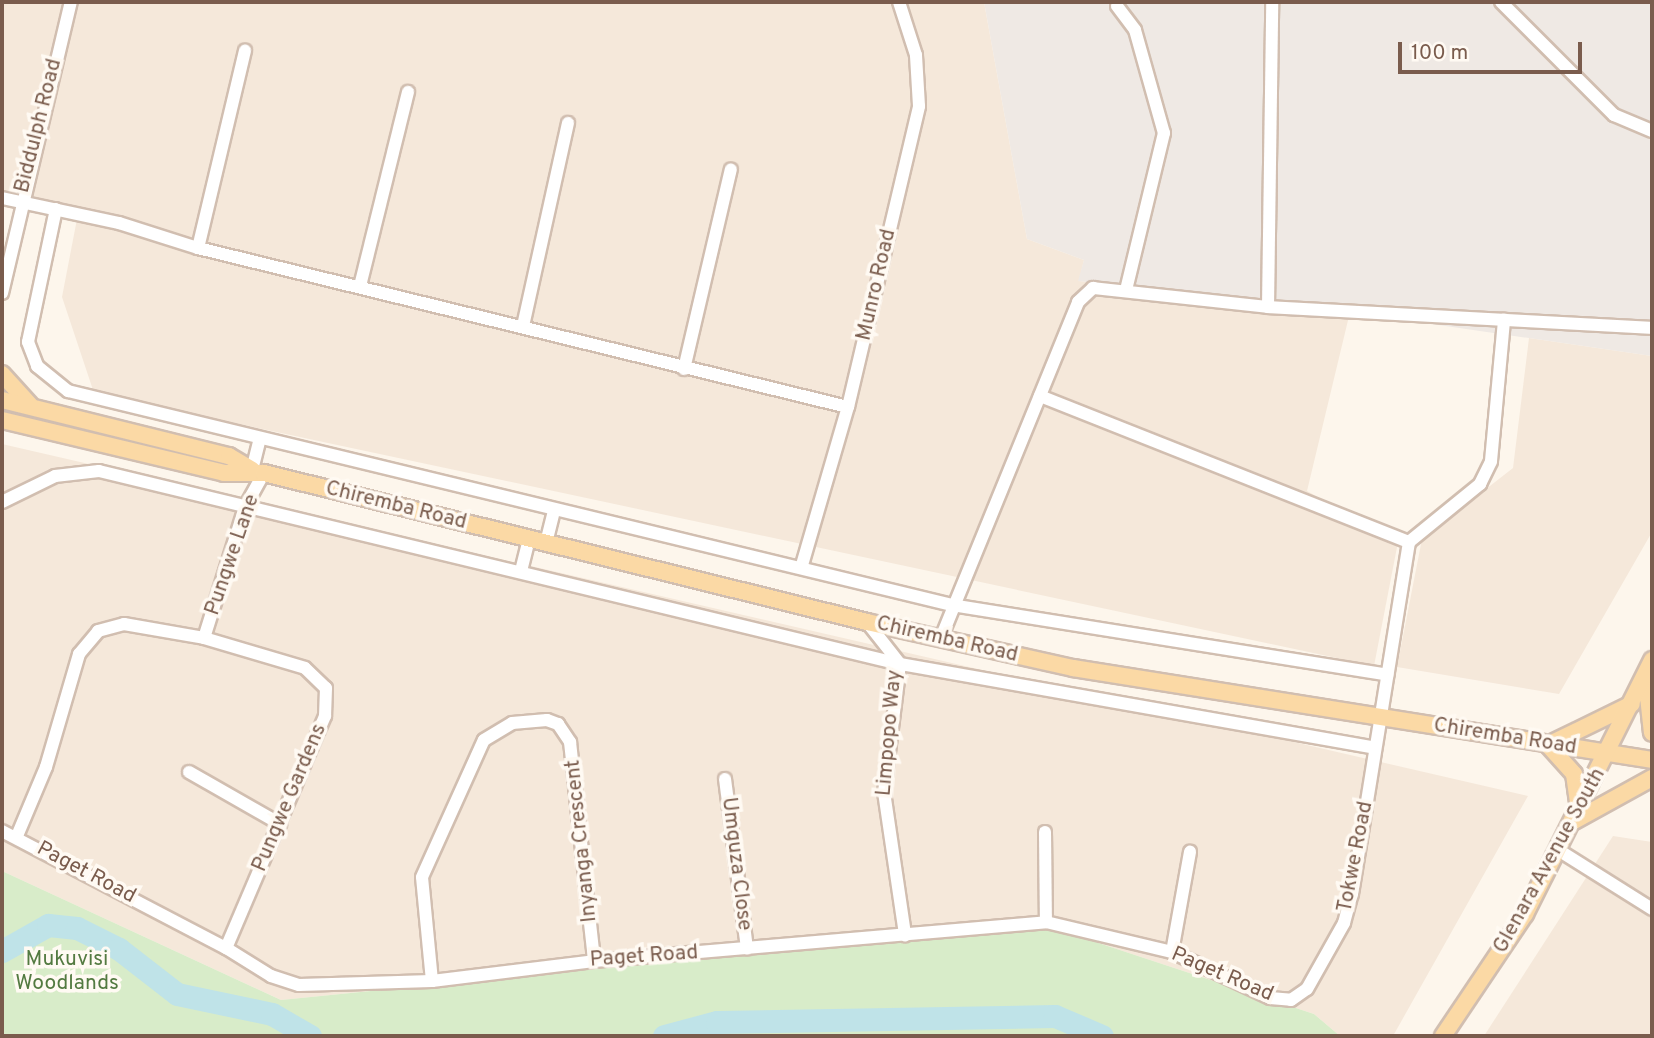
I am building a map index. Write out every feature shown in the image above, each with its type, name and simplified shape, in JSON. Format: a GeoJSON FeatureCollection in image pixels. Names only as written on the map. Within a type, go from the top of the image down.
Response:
{"type":"FeatureCollection","features":[{"type":"Feature","properties":{"kind":"main road"},"geometry":{"type":"LineString","coordinates":[[2,374],[32,407]]}},
{"type":"Feature","properties":{"kind":"main road","name":"Chiremba Road"},"geometry":{"type":"LineString","coordinates":[[2,400],[229,456],[258,471],[529,539],[867,622],[1073,668],[1548,746],[1652,760]]}},
{"type":"Feature","properties":{"kind":"main road","name":"Chiremba Road"},"geometry":{"type":"LineString","coordinates":[[2,420],[224,473],[258,471]]}},
{"type":"Feature","properties":{"kind":"main road"},"geometry":{"type":"LineString","coordinates":[[1649,668],[1652,733]]}},
{"type":"Feature","properties":{"kind":"main road","name":"Glenara Avenue South"},"geometry":{"type":"LineString","coordinates":[[1443,1036],[1505,947],[1560,851],[1649,668]]}},
{"type":"Feature","properties":{"kind":"main road"},"geometry":{"type":"LineString","coordinates":[[1632,704],[1548,746],[1573,774],[1577,815],[1652,778]]}},
{"type":"Feature","properties":{"kind":"street","name":"Biddulph Road"},"geometry":{"type":"LineString","coordinates":[[2,293],[20,201],[71,2]]}},
{"type":"Feature","properties":{"kind":"street","name":"Munro Road"},"geometry":{"type":"LineString","coordinates":[[802,565],[848,407],[919,106],[916,55],[899,2]]}},
{"type":"Feature","properties":{"kind":"street"},"geometry":{"type":"LineString","coordinates":[[1268,307],[1272,2]]}},
{"type":"Feature","properties":{"kind":"street"},"geometry":{"type":"LineString","coordinates":[[1501,2],[1614,115],[1652,131]]}},
{"type":"Feature","properties":{"kind":"street"},"geometry":{"type":"LineString","coordinates":[[1117,6],[1135,30],[1164,133],[1126,290]]}},
{"type":"Feature","properties":{"kind":"street"},"geometry":{"type":"LineString","coordinates":[[198,248],[245,51]]}},
{"type":"Feature","properties":{"kind":"street"},"geometry":{"type":"LineString","coordinates":[[360,286],[408,92]]}},
{"type":"Feature","properties":{"kind":"street"},"geometry":{"type":"LineString","coordinates":[[523,326],[568,123]]}},
{"type":"Feature","properties":{"kind":"street"},"geometry":{"type":"LineString","coordinates":[[684,369],[731,170]]}},
{"type":"Feature","properties":{"kind":"street"},"geometry":{"type":"LineString","coordinates":[[2,198],[56,209],[198,248],[523,326],[684,369],[848,407]]}},
{"type":"Feature","properties":{"kind":"street"},"geometry":{"type":"LineString","coordinates":[[56,209],[29,342],[37,366],[68,391],[554,510],[802,565],[952,605],[1387,675]]}},
{"type":"Feature","properties":{"kind":"street"},"geometry":{"type":"LineString","coordinates":[[941,638],[952,605],[1081,296],[1093,288],[1268,307],[1652,328]]}},
{"type":"Feature","properties":{"kind":"street"},"geometry":{"type":"LineString","coordinates":[[1040,396],[1409,542],[1486,475],[1504,320]]}},
{"type":"Feature","properties":{"kind":"street","name":"Pungwe Lane"},"geometry":{"type":"LineString","coordinates":[[204,638],[258,471],[260,438]]}},
{"type":"Feature","properties":{"kind":"street","name":"Chiremba Road"},"geometry":{"type":"LineString","coordinates":[[2,502],[55,476],[99,471],[900,664],[1375,748]]}},
{"type":"Feature","properties":{"kind":"street"},"geometry":{"type":"LineString","coordinates":[[546,543],[554,510]]}},
{"type":"Feature","properties":{"kind":"street"},"geometry":{"type":"LineString","coordinates":[[521,571],[529,539]]}},
{"type":"Feature","properties":{"kind":"street","name":"Tokwe Road"},"geometry":{"type":"LineString","coordinates":[[1307,989],[1346,914],[1382,717],[1409,542]]}},
{"type":"Feature","properties":{"kind":"street","name":"Limpopo Way"},"geometry":{"type":"LineString","coordinates":[[867,622],[900,664],[884,793],[905,935]]}},
{"type":"Feature","properties":{"kind":"street","name":"Pungwe Gardens"},"geometry":{"type":"LineString","coordinates":[[17,836],[46,767],[79,653],[88,641],[110,625],[124,624],[204,638],[305,668],[326,688],[325,716],[226,948]]}},
{"type":"Feature","properties":{"kind":"street","name":"Inyanga Crescent"},"geometry":{"type":"LineString","coordinates":[[432,981],[422,877],[484,740],[512,723],[547,720],[558,724],[570,742],[594,961]]}},
{"type":"Feature","properties":{"kind":"street"},"geometry":{"type":"LineString","coordinates":[[189,772],[279,824]]}},
{"type":"Feature","properties":{"kind":"street","name":"Umguza Close"},"geometry":{"type":"LineString","coordinates":[[725,779],[747,949]]}},
{"type":"Feature","properties":{"kind":"street","name":"Paget Road"},"geometry":{"type":"LineString","coordinates":[[2,831],[17,836],[226,948],[271,976],[299,985],[432,981],[594,961],[1046,922],[1172,952],[1270,998],[1291,1000],[1307,989]]}},
{"type":"Feature","properties":{"kind":"street"},"geometry":{"type":"LineString","coordinates":[[1045,832],[1046,922]]}},
{"type":"Feature","properties":{"kind":"street"},"geometry":{"type":"LineString","coordinates":[[1560,851],[1652,909]]}},
{"type":"Feature","properties":{"kind":"street"},"geometry":{"type":"LineString","coordinates":[[1172,952],[1190,852]]}},
{"type":"Feature","properties":{"kind":"shaded area"},"geometry":{"type":"Polygon","coordinates":[[[2,2],[984,2],[1027,239],[1084,260],[1079,281],[1350,312],[1307,491],[1398,542],[1374,666],[94,393],[62,297],[77,219],[2,198],[2,2]]]}},
{"type":"Feature","properties":{"kind":"shaded area"},"geometry":{"type":"Polygon","coordinates":[[[984,2],[1652,2],[1652,356],[1350,312],[1078,281],[1084,260],[1027,239],[984,2]]]}},
{"type":"Feature","properties":{"kind":"shaded area"},"geometry":{"type":"Polygon","coordinates":[[[1529,338],[1652,356],[1652,532],[1559,694],[1397,667],[1422,539],[1513,468],[1529,338]]]}},
{"type":"Feature","properties":{"kind":"shaded area"},"geometry":{"type":"Polygon","coordinates":[[[2,444],[1528,796],[1393,1036],[1340,1036],[1314,1014],[1041,924],[281,1000],[2,871],[2,444]]]}},
{"type":"Feature","properties":{"kind":"shaded area"},"geometry":{"type":"Polygon","coordinates":[[[1613,836],[1652,842],[1652,1036],[1484,1036],[1613,836]]]}},
{"type":"Feature","properties":{"kind":"green space","name":"Mukuvisi Woodlands"},"geometry":{"type":"Polygon","coordinates":[[[2,871],[281,1000],[1041,924],[1314,1014],[1340,1036],[2,1036],[2,871]]]}},
{"type":"Feature","properties":{"kind":"waterway"},"geometry":{"type":"LineString","coordinates":[[2,951],[48,925],[77,928],[119,949],[177,994],[272,1014],[310,1036]]}},
{"type":"Feature","properties":{"kind":"waterway"},"geometry":{"type":"LineString","coordinates":[[664,1036],[717,1022],[1055,1016],[1102,1036]]}}]}
